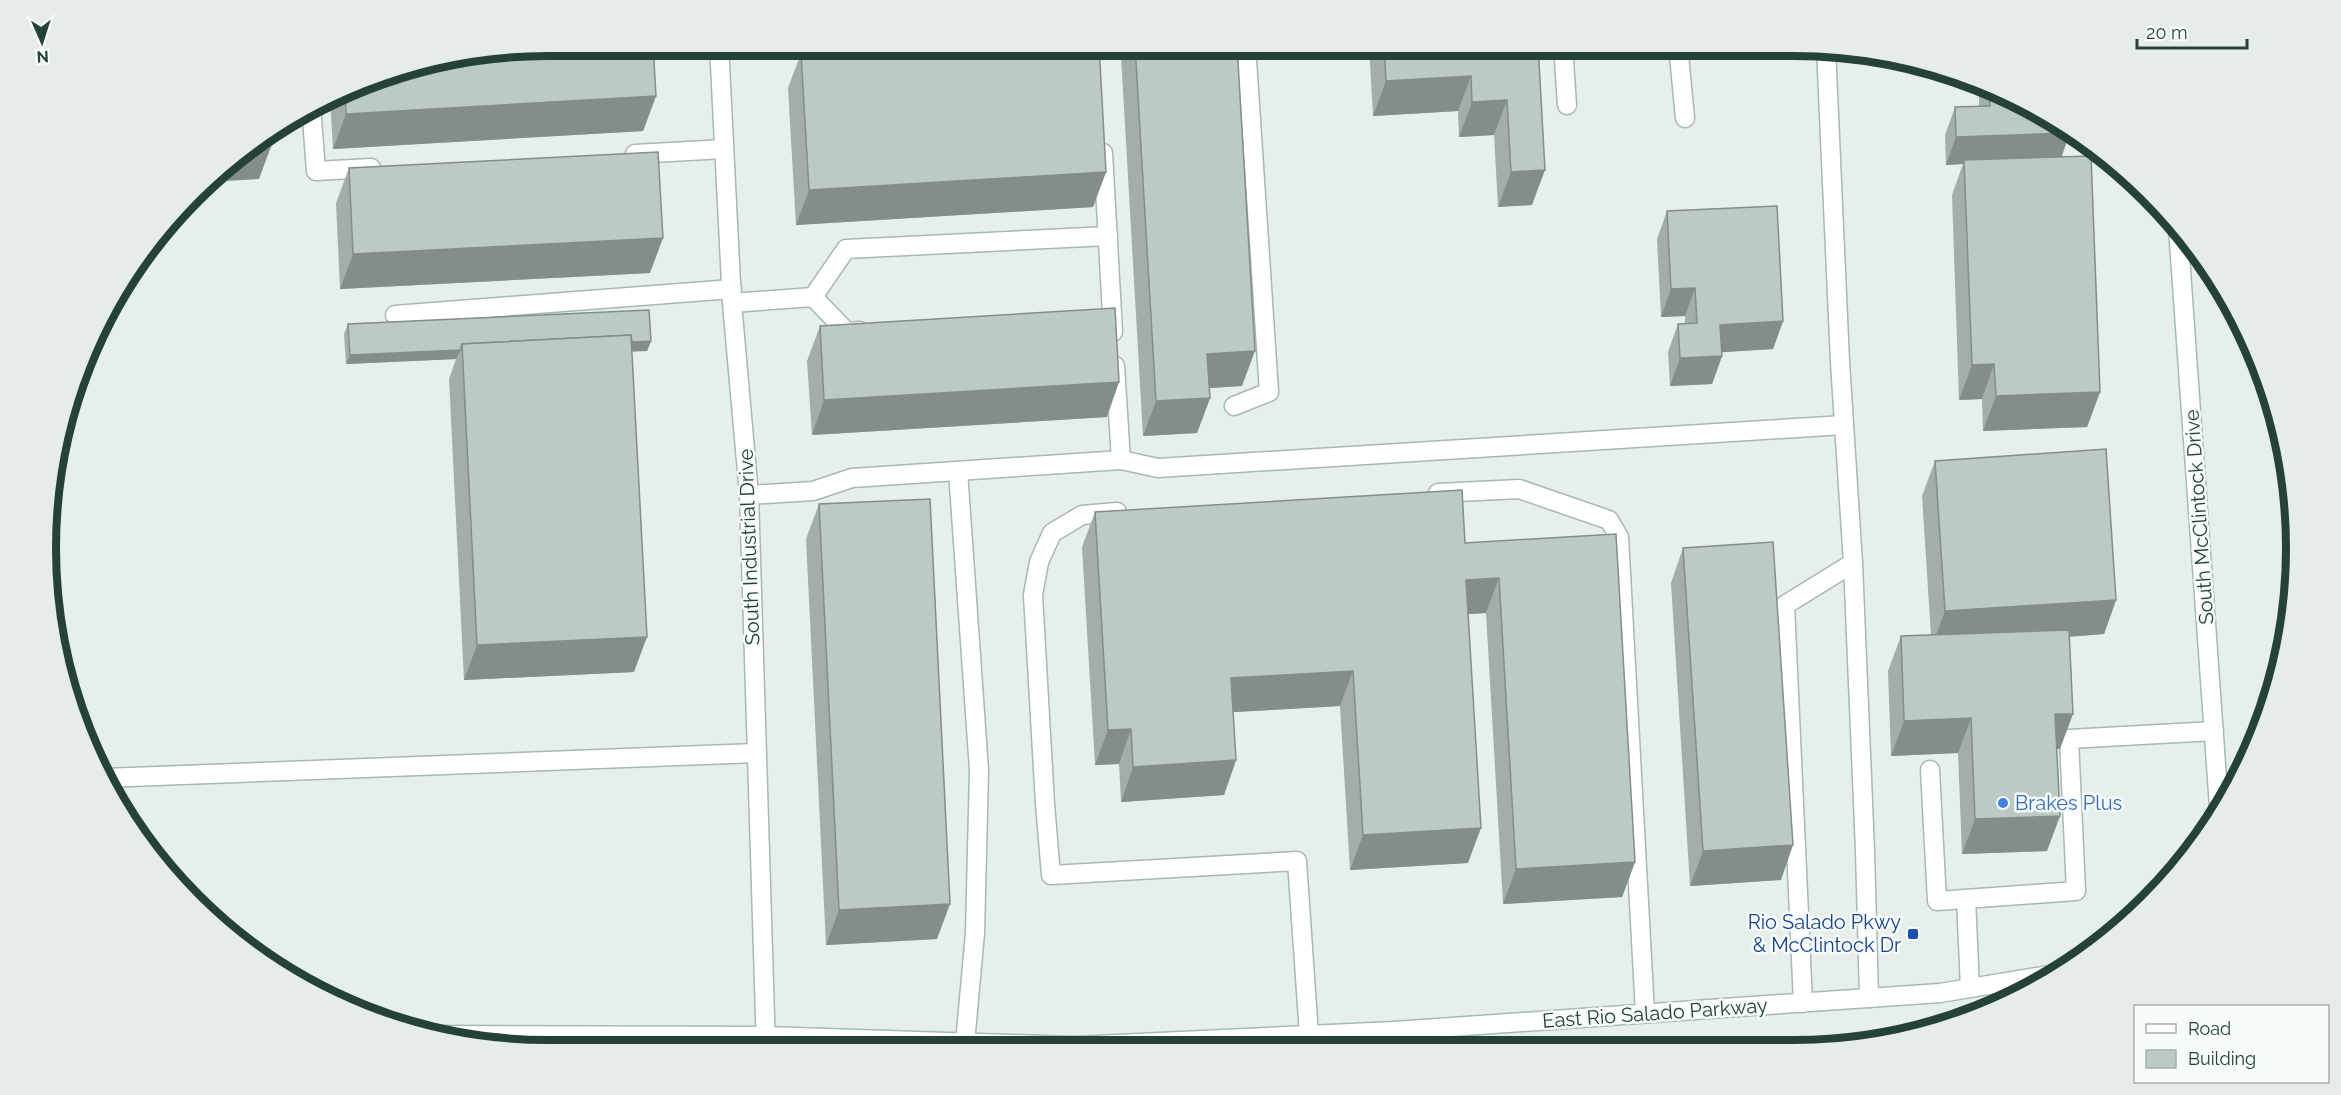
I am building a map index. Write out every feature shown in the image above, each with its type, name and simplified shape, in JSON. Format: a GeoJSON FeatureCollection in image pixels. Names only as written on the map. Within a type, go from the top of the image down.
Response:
{"type":"FeatureCollection","features":[{"type":"Feature","properties":{"kind":"main road","name":"South Industrial Drive"},"geometry":{"type":"LineString","coordinates":[[720,56],[732,296],[749,495],[765,1040]]}},
{"type":"Feature","properties":{"kind":"main road"},"geometry":{"type":"LineString","coordinates":[[1234,406],[1269,392],[1247,56]]}},
{"type":"Feature","properties":{"kind":"main road"},"geometry":{"type":"LineString","coordinates":[[1564,56],[1567,105]]}},
{"type":"Feature","properties":{"kind":"main road"},"geometry":{"type":"LineString","coordinates":[[1679,56],[1685,118]]}},
{"type":"Feature","properties":{"kind":"main road"},"geometry":{"type":"LineString","coordinates":[[1826,57],[1866,850],[1869,998]]}},
{"type":"Feature","properties":{"kind":"main road"},"geometry":{"type":"LineString","coordinates":[[312,115],[316,171],[386,167]]}},
{"type":"Feature","properties":{"kind":"main road"},"geometry":{"type":"LineString","coordinates":[[1102,141],[1121,460]]}},
{"type":"Feature","properties":{"kind":"main road"},"geometry":{"type":"LineString","coordinates":[[619,154],[724,149]]}},
{"type":"Feature","properties":{"kind":"main road"},"geometry":{"type":"LineString","coordinates":[[813,297],[846,249],[1108,236]]}},
{"type":"Feature","properties":{"kind":"main road","name":"South McClintock Drive"},"geometry":{"type":"LineString","coordinates":[[2179,242],[2218,797]]}},
{"type":"Feature","properties":{"kind":"main road"},"geometry":{"type":"LineString","coordinates":[[395,315],[732,296],[813,297],[847,332],[881,330]]}},
{"type":"Feature","properties":{"kind":"main road"},"geometry":{"type":"LineString","coordinates":[[1090,320],[1113,319]]}},
{"type":"Feature","properties":{"kind":"main road"},"geometry":{"type":"LineString","coordinates":[[749,495],[813,491],[852,478],[1121,460],[1158,468],[1844,424]]}},
{"type":"Feature","properties":{"kind":"main road"},"geometry":{"type":"LineString","coordinates":[[958,471],[979,770],[975,933],[965,1040]]}},
{"type":"Feature","properties":{"kind":"main road"},"geometry":{"type":"LineString","coordinates":[[1424,494],[1519,489],[1609,520],[1619,537],[1645,1013]]}},
{"type":"Feature","properties":{"kind":"main road"},"geometry":{"type":"LineString","coordinates":[[1129,512],[1082,515],[1052,533],[1039,562],[1033,595],[1051,875],[1297,861],[1309,1035]]}},
{"type":"Feature","properties":{"kind":"main road"},"geometry":{"type":"LineString","coordinates":[[1803,1003],[1785,605],[1853,563]]}},
{"type":"Feature","properties":{"kind":"main road"},"geometry":{"type":"LineString","coordinates":[[1930,770],[1937,901],[2076,891],[2069,739],[2214,731]]}},
{"type":"Feature","properties":{"kind":"main road"},"geometry":{"type":"LineString","coordinates":[[113,778],[756,753]]}},
{"type":"Feature","properties":{"kind":"main road"},"geometry":{"type":"LineString","coordinates":[[1966,899],[1970,988]]}},
{"type":"Feature","properties":{"kind":"main road","name":"East Rio Salado Parkway"},"geometry":{"type":"LineString","coordinates":[[1202,1040],[1309,1035],[1395,1039],[1645,1013],[1940,993],[2033,978]]}},
{"type":"Feature","properties":{"kind":"main road","name":"East Rio Salado Parkway"},"geometry":{"type":"LineString","coordinates":[[498,1036],[670,1040]]}},
{"type":"Feature","properties":{"kind":"building"},"geometry":{"type":"Polygon","coordinates":[[[654,56],[656,96],[346,114],[345,99],[420,72],[452,65],[515,57],[654,56]]]}},
{"type":"Feature","properties":{"kind":"building"},"geometry":{"type":"Polygon","coordinates":[[[801,56],[1100,56],[1106,172],[809,190],[801,56]]]}},
{"type":"Feature","properties":{"kind":"building"},"geometry":{"type":"Polygon","coordinates":[[[1136,56],[1238,56],[1255,351],[1207,354],[1210,398],[1156,401],[1136,56]]]}},
{"type":"Feature","properties":{"kind":"building"},"geometry":{"type":"Polygon","coordinates":[[[1385,56],[1539,56],[1545,170],[1511,172],[1507,100],[1472,102],[1471,76],[1386,81],[1385,56]]]}},
{"type":"Feature","properties":{"kind":"building"},"geometry":{"type":"Polygon","coordinates":[[[1990,96],[2060,133],[1956,137],[1955,107],[1990,106],[1990,96]]]}},
{"type":"Feature","properties":{"kind":"building"},"geometry":{"type":"Polygon","coordinates":[[[658,152],[663,238],[353,254],[349,168],[658,152]]]}},
{"type":"Feature","properties":{"kind":"building"},"geometry":{"type":"Polygon","coordinates":[[[2091,156],[2100,392],[1996,396],[1994,364],[1972,365],[1964,160],[2091,156]]]}},
{"type":"Feature","properties":{"kind":"building"},"geometry":{"type":"Polygon","coordinates":[[[1777,206],[1783,321],[1720,325],[1722,356],[1680,358],[1678,324],[1697,323],[1695,288],[1671,289],[1667,211],[1777,206]]]}},
{"type":"Feature","properties":{"kind":"building"},"geometry":{"type":"Polygon","coordinates":[[[1115,308],[1119,382],[824,400],[820,326],[1115,308]]]}},
{"type":"Feature","properties":{"kind":"building"},"geometry":{"type":"Polygon","coordinates":[[[649,310],[651,341],[632,342],[631,335],[462,344],[460,350],[350,355],[348,324],[649,310]]]}},
{"type":"Feature","properties":{"kind":"building"},"geometry":{"type":"Polygon","coordinates":[[[631,335],[647,637],[477,645],[462,344],[631,335]]]}},
{"type":"Feature","properties":{"kind":"building"},"geometry":{"type":"Polygon","coordinates":[[[2106,449],[2116,600],[1945,611],[1935,461],[2106,449]]]}},
{"type":"Feature","properties":{"kind":"building"},"geometry":{"type":"Polygon","coordinates":[[[1462,490],[1465,543],[1616,534],[1635,862],[1516,869],[1499,578],[1466,580],[1481,828],[1363,835],[1353,671],[1231,678],[1236,760],[1133,767],[1131,729],[1108,730],[1095,512],[1462,490]]]}},
{"type":"Feature","properties":{"kind":"building"},"geometry":{"type":"Polygon","coordinates":[[[930,499],[950,904],[839,910],[819,504],[930,499]]]}},
{"type":"Feature","properties":{"kind":"building"},"geometry":{"type":"Polygon","coordinates":[[[1773,542],[1793,845],[1703,851],[1683,548],[1773,542]]]}},
{"type":"Feature","properties":{"kind":"building","name":"Brakes Plus"},"geometry":{"type":"Polygon","coordinates":[[[2069,630],[2073,714],[2055,714],[2060,816],[1975,819],[1971,718],[1904,721],[1901,636],[2069,630]]]}},
{"type":"Feature","properties":{"kind":"place","name":"Brakes Plus"},"geometry":{"type":"Point","coordinates":[2003,803]}},
{"type":"Feature","properties":{"kind":"place","name":"Rio Salado Pkwy & McClintock Dr"},"geometry":{"type":"Point","coordinates":[1913,934]}}]}
